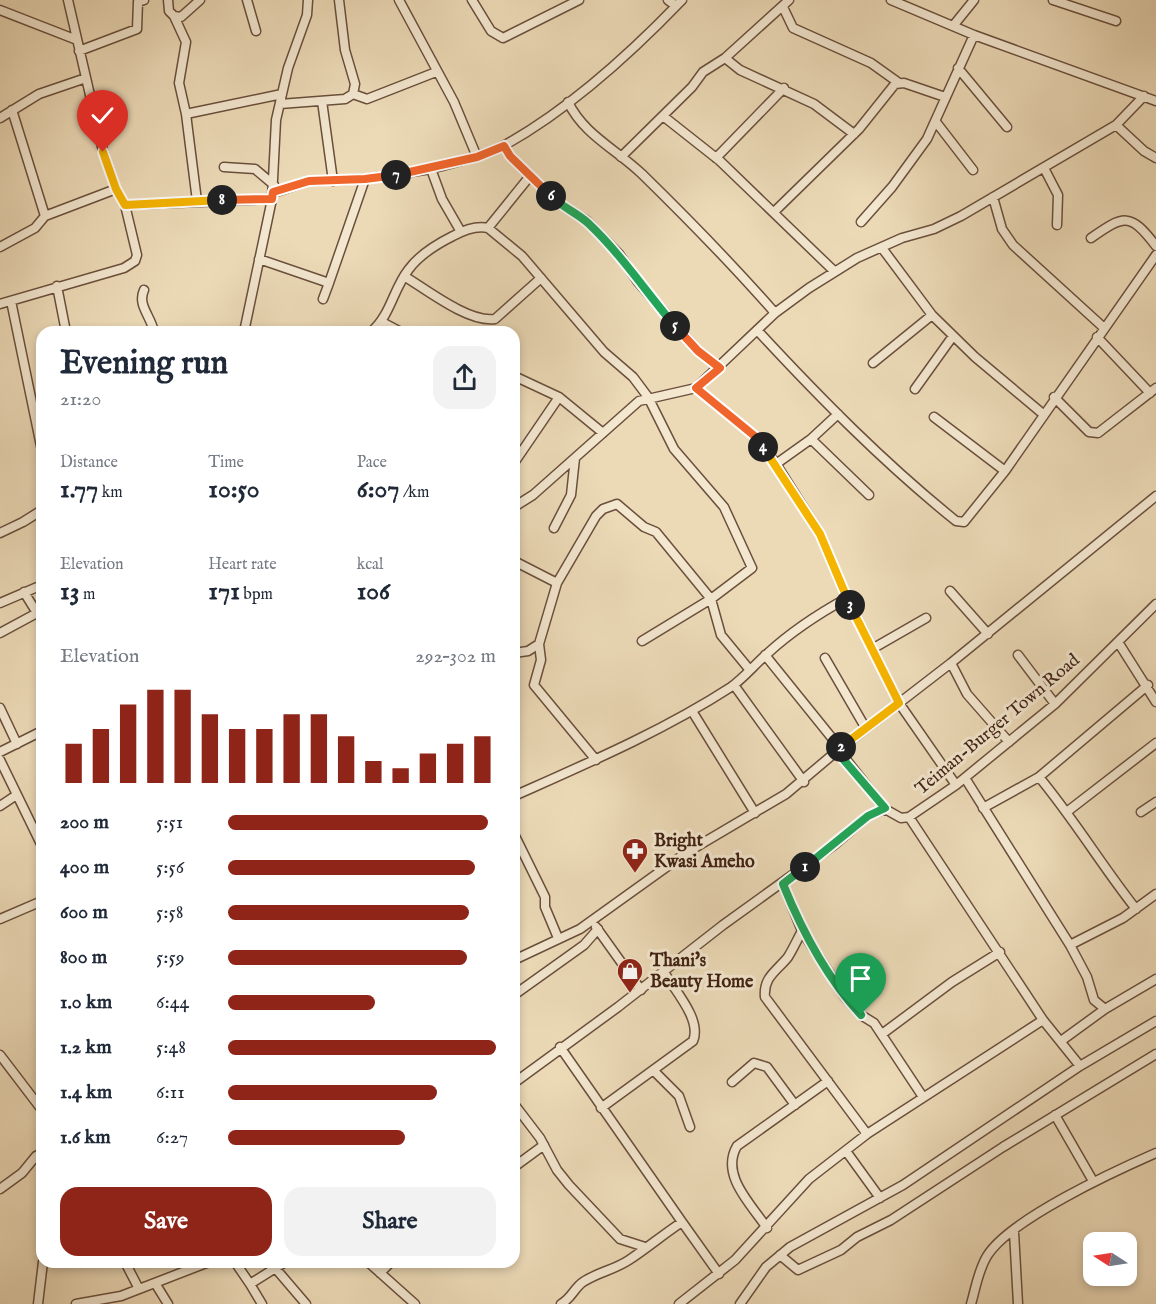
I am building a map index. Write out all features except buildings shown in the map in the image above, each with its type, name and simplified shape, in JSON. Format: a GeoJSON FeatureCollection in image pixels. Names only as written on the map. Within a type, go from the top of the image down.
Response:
{"type":"FeatureCollection","features":[{"type":"Feature","properties":{"kind":"street"},"geometry":{"type":"LineString","coordinates":[[0,304],[124,268],[135,261],[137,255],[125,205],[116,189],[103,152],[68,0]]}},
{"type":"Feature","properties":{"kind":"street"},"geometry":{"type":"LineString","coordinates":[[79,51],[137,29],[138,2],[144,0]]}},
{"type":"Feature","properties":{"kind":"street"},"geometry":{"type":"LineString","coordinates":[[168,0],[169,11],[174,16],[186,42],[179,77],[197,201]]}},
{"type":"Feature","properties":{"kind":"street"},"geometry":{"type":"LineString","coordinates":[[174,16],[180,17],[200,0]]}},
{"type":"Feature","properties":{"kind":"street"},"geometry":{"type":"LineString","coordinates":[[247,0],[256,31]]}},
{"type":"Feature","properties":{"kind":"street"},"geometry":{"type":"LineString","coordinates":[[245,326],[273,192],[276,120],[288,68],[307,15],[308,0]]}},
{"type":"Feature","properties":{"kind":"street"},"geometry":{"type":"LineString","coordinates":[[280,104],[345,99],[353,94],[355,84],[345,50],[339,0]]}},
{"type":"Feature","properties":{"kind":"street"},"geometry":{"type":"LineString","coordinates":[[399,0],[454,102],[477,157]]}},
{"type":"Feature","properties":{"kind":"street"},"geometry":{"type":"LineString","coordinates":[[472,0],[491,31],[502,39],[574,1]]}},
{"type":"Feature","properties":{"kind":"street"},"geometry":{"type":"LineString","coordinates":[[668,0],[679,3]]}},
{"type":"Feature","properties":{"kind":"street"},"geometry":{"type":"LineString","coordinates":[[621,157],[703,72],[725,58],[789,0]]}},
{"type":"Feature","properties":{"kind":"street"},"geometry":{"type":"LineString","coordinates":[[891,0],[974,35],[1156,101]]}},
{"type":"Feature","properties":{"kind":"street"},"geometry":{"type":"LineString","coordinates":[[953,26],[974,0]]}},
{"type":"Feature","properties":{"kind":"street"},"geometry":{"type":"LineString","coordinates":[[1053,0],[1071,3],[1116,21]]}},
{"type":"Feature","properties":{"kind":"street"},"geometry":{"type":"LineString","coordinates":[[125,205],[197,201],[273,192],[309,181],[365,179],[431,169],[477,157],[504,146],[568,102],[636,45],[679,3]]}},
{"type":"Feature","properties":{"kind":"street"},"geometry":{"type":"LineString","coordinates":[[783,7],[793,28],[871,63],[899,83],[945,97]]}},
{"type":"Feature","properties":{"kind":"street"},"geometry":{"type":"LineString","coordinates":[[0,10],[77,40]]}},
{"type":"Feature","properties":{"kind":"street"},"geometry":{"type":"LineString","coordinates":[[861,222],[892,187],[936,122],[974,35]]}},
{"type":"Feature","properties":{"kind":"street"},"geometry":{"type":"LineString","coordinates":[[725,58],[740,70],[784,88],[814,104],[854,134]]}},
{"type":"Feature","properties":{"kind":"street"},"geometry":{"type":"LineString","coordinates":[[958,68],[1007,127]]}},
{"type":"Feature","properties":{"kind":"street"},"geometry":{"type":"LineString","coordinates":[[353,94],[367,99],[436,72]]}},
{"type":"Feature","properties":{"kind":"street"},"geometry":{"type":"LineString","coordinates":[[0,118],[39,94],[86,78]]}},
{"type":"Feature","properties":{"kind":"street"},"geometry":{"type":"LineString","coordinates":[[774,212],[854,134],[899,83]]}},
{"type":"Feature","properties":{"kind":"street"},"geometry":{"type":"LineString","coordinates":[[716,158],[784,88]]}},
{"type":"Feature","properties":{"kind":"street"},"geometry":{"type":"LineString","coordinates":[[186,114],[282,94]]}},
{"type":"Feature","properties":{"kind":"street"},"geometry":{"type":"LineString","coordinates":[[520,503],[533,495],[639,401],[648,397],[673,395],[696,388],[720,368],[775,313],[834,271],[902,238],[934,229],[993,197],[1116,124],[1144,96]]}},
{"type":"Feature","properties":{"kind":"street"},"geometry":{"type":"LineString","coordinates":[[322,101],[333,181]]}},
{"type":"Feature","properties":{"kind":"street"},"geometry":{"type":"LineString","coordinates":[[568,102],[583,126],[640,172],[734,266],[775,313]]}},
{"type":"Feature","properties":{"kind":"street"},"geometry":{"type":"LineString","coordinates":[[12,110],[45,216]]}},
{"type":"Feature","properties":{"kind":"street"},"geometry":{"type":"LineString","coordinates":[[663,116],[716,158],[834,271]]}},
{"type":"Feature","properties":{"kind":"street"},"geometry":{"type":"LineString","coordinates":[[936,122],[973,170]]}},
{"type":"Feature","properties":{"kind":"street"},"geometry":{"type":"LineString","coordinates":[[1116,124],[1156,158]]}},
{"type":"Feature","properties":{"kind":"street"},"geometry":{"type":"LineString","coordinates":[[504,146],[557,202],[587,221],[619,254],[638,282],[698,351],[720,368]]}},
{"type":"Feature","properties":{"kind":"street"},"geometry":{"type":"LineString","coordinates":[[224,167],[255,169],[273,192]]}},
{"type":"Feature","properties":{"kind":"street"},"geometry":{"type":"LineString","coordinates":[[1044,168],[1058,195],[1057,225]]}},
{"type":"Feature","properties":{"kind":"street"},"geometry":{"type":"LineString","coordinates":[[431,169],[442,199],[461,232]]}},
{"type":"Feature","properties":{"kind":"street"},"geometry":{"type":"LineString","coordinates":[[488,228],[530,176]]}},
{"type":"Feature","properties":{"kind":"street"},"geometry":{"type":"LineString","coordinates":[[323,299],[365,179]]}},
{"type":"Feature","properties":{"kind":"street"},"geometry":{"type":"LineString","coordinates":[[0,247],[35,228],[45,216],[116,189]]}},
{"type":"Feature","properties":{"kind":"street"},"geometry":{"type":"LineString","coordinates":[[993,197],[1002,229],[1013,245],[1103,327]]}},
{"type":"Feature","properties":{"kind":"street"},"geometry":{"type":"LineString","coordinates":[[1091,238],[1116,220],[1126,220],[1145,232],[1156,246]]}},
{"type":"Feature","properties":{"kind":"street"},"geometry":{"type":"LineString","coordinates":[[378,326],[382,322],[404,276],[436,245],[474,227],[488,228],[522,256],[596,343],[633,377],[648,397],[674,449],[724,507],[752,563],[751,572],[642,640]]}},
{"type":"Feature","properties":{"kind":"street"},"geometry":{"type":"LineString","coordinates":[[882,248],[932,315],[1042,414]]}},
{"type":"Feature","properties":{"kind":"street"},"geometry":{"type":"LineString","coordinates":[[757,330],[838,414],[916,488],[956,521],[968,520],[1005,471],[1042,414],[1156,255]]}},
{"type":"Feature","properties":{"kind":"street"},"geometry":{"type":"LineString","coordinates":[[259,259],[329,283]]}},
{"type":"Feature","properties":{"kind":"street"},"geometry":{"type":"LineString","coordinates":[[404,276],[469,314],[487,320],[495,319],[541,278]]}},
{"type":"Feature","properties":{"kind":"street"},"geometry":{"type":"LineString","coordinates":[[57,286],[65,326]]}},
{"type":"Feature","properties":{"kind":"street"},"geometry":{"type":"LineString","coordinates":[[144,290],[141,297],[142,305],[151,326]]}},
{"type":"Feature","properties":{"kind":"street"},"geometry":{"type":"LineString","coordinates":[[11,301],[36,422]]}},
{"type":"Feature","properties":{"kind":"street"},"geometry":{"type":"LineString","coordinates":[[873,363],[932,315]]}},
{"type":"Feature","properties":{"kind":"street"},"geometry":{"type":"LineString","coordinates":[[382,322],[390,326]]}},
{"type":"Feature","properties":{"kind":"street"},"geometry":{"type":"LineString","coordinates":[[915,389],[953,336]]}},
{"type":"Feature","properties":{"kind":"street"},"geometry":{"type":"LineString","coordinates":[[1054,398],[1089,432],[1098,433],[1153,391],[1097,336]]}},
{"type":"Feature","properties":{"kind":"street"},"geometry":{"type":"LineString","coordinates":[[520,379],[558,397],[603,433]]}},
{"type":"Feature","properties":{"kind":"street"},"geometry":{"type":"LineString","coordinates":[[696,388],[757,438],[776,464],[820,534],[847,598],[899,703],[956,785]]}},
{"type":"Feature","properties":{"kind":"street"},"geometry":{"type":"LineString","coordinates":[[520,454],[558,397]]}},
{"type":"Feature","properties":{"kind":"street"},"geometry":{"type":"LineString","coordinates":[[776,464],[811,439],[838,414]]}},
{"type":"Feature","properties":{"kind":"street"},"geometry":{"type":"LineString","coordinates":[[934,417],[1005,471]]}},
{"type":"Feature","properties":{"kind":"street"},"geometry":{"type":"LineString","coordinates":[[811,439],[869,495]]}},
{"type":"Feature","properties":{"kind":"street"},"geometry":{"type":"LineString","coordinates":[[555,528],[571,495],[575,458]]}},
{"type":"Feature","properties":{"kind":"street"},"geometry":{"type":"LineString","coordinates":[[520,957],[592,920],[686,853],[804,782],[865,728],[988,634],[1156,496]]}},
{"type":"Feature","properties":{"kind":"street"},"geometry":{"type":"LineString","coordinates":[[596,760],[534,685],[541,660],[539,644],[557,583],[596,516],[603,509],[617,504],[644,526],[656,532],[711,599],[721,635],[749,669]]}},
{"type":"Feature","properties":{"kind":"street"},"geometry":{"type":"LineString","coordinates":[[0,533],[36,513]]}},
{"type":"Feature","properties":{"kind":"street"},"geometry":{"type":"LineString","coordinates":[[520,564],[557,583]]}},
{"type":"Feature","properties":{"kind":"street"},"geometry":{"type":"LineString","coordinates":[[0,603],[36,587]]}},
{"type":"Feature","properties":{"kind":"street"},"geometry":{"type":"LineString","coordinates":[[950,591],[988,634]]}},
{"type":"Feature","properties":{"kind":"street"},"geometry":{"type":"LineString","coordinates":[[24,592],[36,612]]}},
{"type":"Feature","properties":{"kind":"street"},"geometry":{"type":"LineString","coordinates":[[520,793],[596,760],[692,711],[734,685],[765,655],[815,615],[847,598]]}},
{"type":"Feature","properties":{"kind":"street","name":"Teiman-Burger Town Road"},"geometry":{"type":"LineString","coordinates":[[909,817],[956,785],[1055,704],[1156,604]]}},
{"type":"Feature","properties":{"kind":"street"},"geometry":{"type":"LineString","coordinates":[[0,633],[36,618]]}},
{"type":"Feature","properties":{"kind":"street"},"geometry":{"type":"LineString","coordinates":[[872,649],[926,618]]}},
{"type":"Feature","properties":{"kind":"street"},"geometry":{"type":"LineString","coordinates":[[1118,642],[1148,686],[1156,702]]}},
{"type":"Feature","properties":{"kind":"street"},"geometry":{"type":"LineString","coordinates":[[520,652],[528,651],[539,644]]}},
{"type":"Feature","properties":{"kind":"street"},"geometry":{"type":"LineString","coordinates":[[765,655],[885,808],[901,818],[909,817],[1043,1020],[1080,1066]]}},
{"type":"Feature","properties":{"kind":"street"},"geometry":{"type":"LineString","coordinates":[[1018,655],[1055,704]]}},
{"type":"Feature","properties":{"kind":"street"},"geometry":{"type":"LineString","coordinates":[[825,658],[865,728]]}},
{"type":"Feature","properties":{"kind":"street"},"geometry":{"type":"LineString","coordinates":[[951,663],[967,694],[1009,742]]}},
{"type":"Feature","properties":{"kind":"street"},"geometry":{"type":"LineString","coordinates":[[734,685],[804,782]]}},
{"type":"Feature","properties":{"kind":"street"},"geometry":{"type":"LineString","coordinates":[[983,808],[1039,777],[1148,686]]}},
{"type":"Feature","properties":{"kind":"street"},"geometry":{"type":"LineString","coordinates":[[0,708],[17,744]]}},
{"type":"Feature","properties":{"kind":"street"},"geometry":{"type":"LineString","coordinates":[[692,711],[755,813]]}},
{"type":"Feature","properties":{"kind":"street"},"geometry":{"type":"LineString","coordinates":[[0,752],[36,734]]}},
{"type":"Feature","properties":{"kind":"street"},"geometry":{"type":"LineString","coordinates":[[1068,811],[1156,743]]}},
{"type":"Feature","properties":{"kind":"street"},"geometry":{"type":"LineString","coordinates":[[0,760],[15,796],[36,835]]}},
{"type":"Feature","properties":{"kind":"street"},"geometry":{"type":"LineString","coordinates":[[1039,777],[1068,811],[1079,831],[1136,909]]}},
{"type":"Feature","properties":{"kind":"street"},"geometry":{"type":"LineString","coordinates":[[965,778],[1070,945],[1087,977],[1094,1000],[1106,1009]]}},
{"type":"Feature","properties":{"kind":"street"},"geometry":{"type":"LineString","coordinates":[[0,806],[15,796]]}},
{"type":"Feature","properties":{"kind":"street"},"geometry":{"type":"LineString","coordinates":[[1141,812],[1156,802]]}},
{"type":"Feature","properties":{"kind":"street"},"geometry":{"type":"LineString","coordinates":[[520,1078],[641,990],[723,925],[783,884],[868,816],[885,808]]}},
{"type":"Feature","properties":{"kind":"street"},"geometry":{"type":"LineString","coordinates":[[520,846],[545,897],[544,907],[558,938]]}},
{"type":"Feature","properties":{"kind":"street"},"geometry":{"type":"LineString","coordinates":[[783,884],[802,931],[845,997],[861,1015],[874,1023],[923,1097]]}},
{"type":"Feature","properties":{"kind":"street"},"geometry":{"type":"LineString","coordinates":[[1070,945],[1104,930],[1156,894]]}},
{"type":"Feature","properties":{"kind":"street"},"geometry":{"type":"LineString","coordinates":[[0,919],[36,904]]}},
{"type":"Feature","properties":{"kind":"street"},"geometry":{"type":"LineString","coordinates":[[592,920],[641,990]]}},
{"type":"Feature","properties":{"kind":"street"},"geometry":{"type":"LineString","coordinates":[[520,991],[584,945],[598,929]]}},
{"type":"Feature","properties":{"kind":"street"},"geometry":{"type":"LineString","coordinates":[[802,931],[788,956],[768,978],[764,986],[765,997],[867,1134]]}},
{"type":"Feature","properties":{"kind":"street"},"geometry":{"type":"LineString","coordinates":[[882,1034],[952,982],[1000,952]]}},
{"type":"Feature","properties":{"kind":"street"},"geometry":{"type":"LineString","coordinates":[[601,1108],[693,1041],[697,1032],[694,1022],[664,972]]}},
{"type":"Feature","properties":{"kind":"street"},"geometry":{"type":"LineString","coordinates":[[1060,1041],[1106,1009],[1156,979]]}},
{"type":"Feature","properties":{"kind":"street"},"geometry":{"type":"LineString","coordinates":[[679,1304],[719,1274],[767,1228],[791,1197],[867,1134],[1043,1020]]}},
{"type":"Feature","properties":{"kind":"street"},"geometry":{"type":"LineString","coordinates":[[745,1302],[766,1267],[790,1247],[880,1198],[961,1148],[1080,1066],[1156,1021]]}},
{"type":"Feature","properties":{"kind":"street"},"geometry":{"type":"LineString","coordinates":[[560,1047],[719,1274]]}},
{"type":"Feature","properties":{"kind":"street"},"geometry":{"type":"LineString","coordinates":[[780,1255],[798,1270],[833,1254],[857,1237],[891,1220],[1055,1115],[1156,1054]]}},
{"type":"Feature","properties":{"kind":"street"},"geometry":{"type":"LineString","coordinates":[[0,1055],[36,1102]]}},
{"type":"Feature","properties":{"kind":"street"},"geometry":{"type":"LineString","coordinates":[[732,1082],[754,1064],[760,1064],[767,1067],[795,1104]]}},
{"type":"Feature","properties":{"kind":"street"},"geometry":{"type":"LineString","coordinates":[[653,1070],[679,1096],[690,1127]]}},
{"type":"Feature","properties":{"kind":"street"},"geometry":{"type":"LineString","coordinates":[[767,1228],[735,1181],[731,1167],[732,1154],[738,1146],[828,1081]]}},
{"type":"Feature","properties":{"kind":"street"},"geometry":{"type":"LineString","coordinates":[[520,1112],[544,1145],[557,1170],[615,1235],[645,1247]]}},
{"type":"Feature","properties":{"kind":"street"},"geometry":{"type":"LineString","coordinates":[[1055,1115],[1093,1181]]}},
{"type":"Feature","properties":{"kind":"street"},"geometry":{"type":"LineString","coordinates":[[520,1163],[544,1145]]}},
{"type":"Feature","properties":{"kind":"street"},"geometry":{"type":"LineString","coordinates":[[846,1151],[880,1198]]}},
{"type":"Feature","properties":{"kind":"street"},"geometry":{"type":"LineString","coordinates":[[971,1304],[976,1282],[988,1254],[1014,1232],[1093,1181],[1154,1154],[1156,1164]]}},
{"type":"Feature","properties":{"kind":"street"},"geometry":{"type":"LineString","coordinates":[[0,1189],[22,1173],[36,1156]]}},
{"type":"Feature","properties":{"kind":"street"},"geometry":{"type":"LineString","coordinates":[[561,1304],[571,1299],[580,1284],[595,1274],[610,1270],[629,1260],[682,1222]]}},
{"type":"Feature","properties":{"kind":"street"},"geometry":{"type":"LineString","coordinates":[[1014,1232],[1018,1304]]}},
{"type":"Feature","properties":{"kind":"street"},"geometry":{"type":"LineString","coordinates":[[789,1263],[790,1247]]}},
{"type":"Feature","properties":{"kind":"street"},"geometry":{"type":"LineString","coordinates":[[38,1304],[42,1268]]}},
{"type":"Feature","properties":{"kind":"street"},"geometry":{"type":"LineString","coordinates":[[128,1268],[139,1289]]}},
{"type":"Feature","properties":{"kind":"street"},"geometry":{"type":"LineString","coordinates":[[76,1304],[107,1301],[194,1268]]}},
{"type":"Feature","properties":{"kind":"street"},"geometry":{"type":"LineString","coordinates":[[239,1268],[262,1304]]}},
{"type":"Feature","properties":{"kind":"street"},"geometry":{"type":"LineString","coordinates":[[375,1268],[415,1304]]}},
{"type":"Feature","properties":{"kind":"street"},"geometry":{"type":"LineString","coordinates":[[380,1273],[385,1268]]}},
{"type":"Feature","properties":{"kind":"street"},"geometry":{"type":"LineString","coordinates":[[250,1284],[276,1269],[306,1304]]}},
{"type":"Feature","properties":{"kind":"street"},"geometry":{"type":"LineString","coordinates":[[155,1283],[168,1304]]}},
{"type":"Feature","properties":{"kind":"place","name":"Bright Kwasi Ameho"},"geometry":{"type":"Point","coordinates":[635,874]}},
{"type":"Feature","properties":{"kind":"place","name":"Thani's Beauty Home"},"geometry":{"type":"Point","coordinates":[630,994]}},
{"type":"Feature","properties":{"kind":"route"},"geometry":{"type":"LineString","coordinates":[[103,152],[116,189],[125,205],[272,199],[273,192],[309,181],[365,179],[416,172],[477,157],[504,146],[510,156],[557,202],[587,221],[619,254],[638,282],[698,351],[720,368],[696,388],[757,438],[776,464],[820,534],[847,598],[899,703],[837,752],[848,762],[885,808],[868,816],[783,884],[802,931],[845,997],[861,1015]]}}]}
